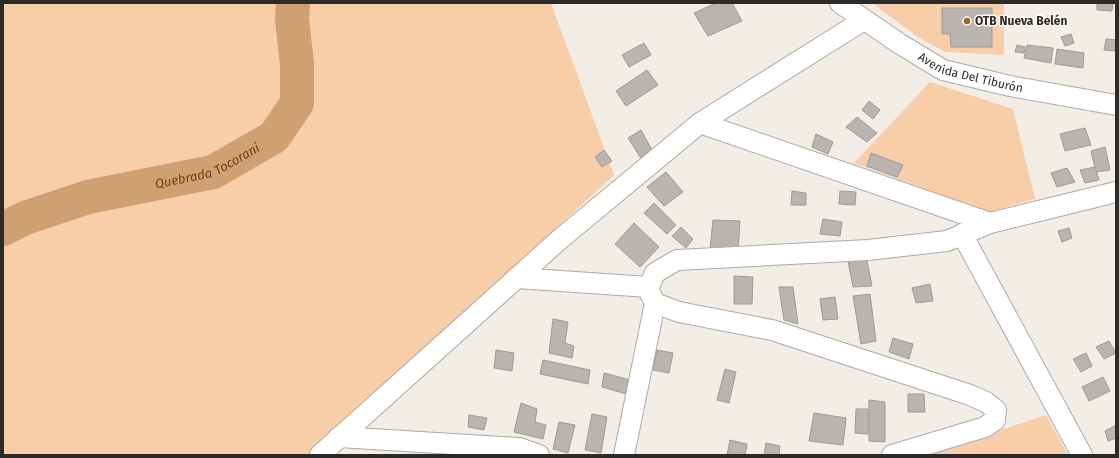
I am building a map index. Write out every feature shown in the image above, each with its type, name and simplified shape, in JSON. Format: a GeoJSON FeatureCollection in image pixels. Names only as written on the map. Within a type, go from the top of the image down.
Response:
{"type":"FeatureCollection","features":[{"type":"Feature","properties":{"kind":"street","name":"Avenida Del Tiburón"},"geometry":{"type":"LineString","coordinates":[[840,3],[864,20],[944,70],[1010,86],[1116,105]]}},
{"type":"Feature","properties":{"kind":"street"},"geometry":{"type":"LineString","coordinates":[[320,455],[559,240],[700,123],[864,20]]}},
{"type":"Feature","properties":{"kind":"street"},"geometry":{"type":"LineString","coordinates":[[700,123],[990,222]]}},
{"type":"Feature","properties":{"kind":"street"},"geometry":{"type":"LineString","coordinates":[[624,455],[655,273],[677,260],[868,250],[947,241],[990,222],[1116,192]]}},
{"type":"Feature","properties":{"kind":"street"},"geometry":{"type":"LineString","coordinates":[[962,234],[1082,455]]}},
{"type":"Feature","properties":{"kind":"street"},"geometry":{"type":"LineString","coordinates":[[516,278],[652,295],[679,312],[772,330],[970,395],[986,402],[996,410],[995,420],[985,427],[895,455]]}},
{"type":"Feature","properties":{"kind":"street"},"geometry":{"type":"LineString","coordinates":[[339,437],[519,448],[539,455]]}},
{"type":"Feature","properties":{"kind":"shaded area"},"geometry":{"type":"Polygon","coordinates":[[[3,3],[551,3],[614,175],[311,455],[3,455],[3,3]]]}},
{"type":"Feature","properties":{"kind":"shaded area"},"geometry":{"type":"Polygon","coordinates":[[[872,3],[1004,3],[1004,55],[945,52],[918,37],[872,3]]]}},
{"type":"Feature","properties":{"kind":"shaded area"},"geometry":{"type":"Polygon","coordinates":[[[930,82],[1013,109],[1035,199],[989,212],[854,163],[930,82]]]}},
{"type":"Feature","properties":{"kind":"shaded area"},"geometry":{"type":"Polygon","coordinates":[[[1046,415],[1068,455],[926,455],[1046,415]]]}},
{"type":"Feature","properties":{"kind":"building"},"geometry":{"type":"Polygon","coordinates":[[[716,3],[732,3],[742,21],[708,36],[694,13],[716,3]]]}},
{"type":"Feature","properties":{"kind":"building"},"geometry":{"type":"Polygon","coordinates":[[[1097,3],[1113,3],[1112,11],[1097,10],[1097,3]]]}},
{"type":"Feature","properties":{"kind":"building","name":"OTB Nueva Belén"},"geometry":{"type":"Polygon","coordinates":[[[942,8],[992,8],[992,47],[951,47],[950,34],[942,34],[942,8]]]}},
{"type":"Feature","properties":{"kind":"building"},"geometry":{"type":"Polygon","coordinates":[[[1071,34],[1074,43],[1065,46],[1061,37],[1071,34]]]}},
{"type":"Feature","properties":{"kind":"building"},"geometry":{"type":"Polygon","coordinates":[[[1106,39],[1116,40],[1116,51],[1104,50],[1106,39]]]}},
{"type":"Feature","properties":{"kind":"building"},"geometry":{"type":"Polygon","coordinates":[[[644,43],[651,55],[629,67],[622,55],[644,43]]]}},
{"type":"Feature","properties":{"kind":"building"},"geometry":{"type":"Polygon","coordinates":[[[1017,45],[1025,47],[1024,53],[1015,52],[1017,45]]]}},
{"type":"Feature","properties":{"kind":"building"},"geometry":{"type":"Polygon","coordinates":[[[1027,45],[1053,48],[1051,63],[1024,58],[1027,45]]]}},
{"type":"Feature","properties":{"kind":"building"},"geometry":{"type":"Polygon","coordinates":[[[1057,49],[1084,53],[1083,68],[1055,64],[1057,49]]]}},
{"type":"Feature","properties":{"kind":"building"},"geometry":{"type":"Polygon","coordinates":[[[647,70],[658,85],[626,106],[616,91],[647,70]]]}},
{"type":"Feature","properties":{"kind":"building"},"geometry":{"type":"Polygon","coordinates":[[[869,101],[880,110],[873,119],[862,110],[869,101]]]}},
{"type":"Feature","properties":{"kind":"building"},"geometry":{"type":"Polygon","coordinates":[[[857,117],[877,133],[867,142],[846,127],[857,117]]]}},
{"type":"Feature","properties":{"kind":"building"},"geometry":{"type":"Polygon","coordinates":[[[1085,128],[1091,145],[1065,151],[1060,134],[1085,128]]]}},
{"type":"Feature","properties":{"kind":"building"},"geometry":{"type":"Polygon","coordinates":[[[641,130],[652,150],[642,160],[628,138],[641,130]]]}},
{"type":"Feature","properties":{"kind":"building"},"geometry":{"type":"Polygon","coordinates":[[[816,134],[833,142],[828,154],[812,147],[816,134]]]}},
{"type":"Feature","properties":{"kind":"building"},"geometry":{"type":"Polygon","coordinates":[[[1105,147],[1110,170],[1096,172],[1091,151],[1105,147]]]}},
{"type":"Feature","properties":{"kind":"building"},"geometry":{"type":"Polygon","coordinates":[[[604,150],[612,161],[602,167],[595,157],[604,150]]]}},
{"type":"Feature","properties":{"kind":"building"},"geometry":{"type":"Polygon","coordinates":[[[871,153],[903,165],[897,177],[867,166],[871,153]]]}},
{"type":"Feature","properties":{"kind":"building"},"geometry":{"type":"Polygon","coordinates":[[[1095,167],[1099,180],[1085,183],[1080,170],[1095,167]]]}},
{"type":"Feature","properties":{"kind":"building"},"geometry":{"type":"Polygon","coordinates":[[[1067,168],[1075,182],[1057,187],[1051,173],[1067,168]]]}},
{"type":"Feature","properties":{"kind":"building"},"geometry":{"type":"Polygon","coordinates":[[[666,172],[683,192],[664,206],[647,187],[666,172]]]}},
{"type":"Feature","properties":{"kind":"building"},"geometry":{"type":"Polygon","coordinates":[[[792,191],[806,193],[806,205],[791,205],[792,191]]]}},
{"type":"Feature","properties":{"kind":"building"},"geometry":{"type":"Polygon","coordinates":[[[840,191],[856,192],[855,205],[839,204],[840,191]]]}},
{"type":"Feature","properties":{"kind":"building"},"geometry":{"type":"Polygon","coordinates":[[[654,203],[676,225],[667,234],[644,213],[654,203]]]}},
{"type":"Feature","properties":{"kind":"building"},"geometry":{"type":"Polygon","coordinates":[[[823,219],[842,222],[840,236],[820,234],[823,219]]]}},
{"type":"Feature","properties":{"kind":"building"},"geometry":{"type":"Polygon","coordinates":[[[713,220],[740,221],[738,252],[710,249],[713,220]]]}},
{"type":"Feature","properties":{"kind":"building"},"geometry":{"type":"Polygon","coordinates":[[[634,223],[659,247],[640,267],[615,244],[634,223]]]}},
{"type":"Feature","properties":{"kind":"building"},"geometry":{"type":"Polygon","coordinates":[[[681,227],[693,239],[686,248],[672,236],[681,227]]]}},
{"type":"Feature","properties":{"kind":"building"},"geometry":{"type":"Polygon","coordinates":[[[1069,228],[1072,238],[1062,242],[1058,231],[1069,228]]]}},
{"type":"Feature","properties":{"kind":"building"},"geometry":{"type":"Polygon","coordinates":[[[867,260],[872,286],[853,287],[848,261],[867,260]]]}},
{"type":"Feature","properties":{"kind":"building"},"geometry":{"type":"Polygon","coordinates":[[[734,276],[753,277],[752,304],[734,304],[734,276]]]}},
{"type":"Feature","properties":{"kind":"building"},"geometry":{"type":"Polygon","coordinates":[[[930,284],[933,301],[916,303],[912,288],[930,284]]]}},
{"type":"Feature","properties":{"kind":"building"},"geometry":{"type":"Polygon","coordinates":[[[779,287],[793,287],[798,324],[784,320],[779,287]]]}},
{"type":"Feature","properties":{"kind":"building"},"geometry":{"type":"Polygon","coordinates":[[[870,294],[876,341],[861,344],[853,296],[870,294]]]}},
{"type":"Feature","properties":{"kind":"building"},"geometry":{"type":"Polygon","coordinates":[[[835,297],[838,319],[823,320],[820,299],[835,297]]]}},
{"type":"Feature","properties":{"kind":"building"},"geometry":{"type":"Polygon","coordinates":[[[553,319],[568,322],[565,343],[574,346],[572,358],[549,353],[553,319]]]}},
{"type":"Feature","properties":{"kind":"building"},"geometry":{"type":"Polygon","coordinates":[[[893,338],[913,344],[909,359],[889,352],[893,338]]]}},
{"type":"Feature","properties":{"kind":"building"},"geometry":{"type":"Polygon","coordinates":[[[1109,341],[1116,353],[1104,359],[1096,347],[1109,341]]]}},
{"type":"Feature","properties":{"kind":"building"},"geometry":{"type":"Polygon","coordinates":[[[496,350],[514,353],[512,371],[494,368],[496,350]]]}},
{"type":"Feature","properties":{"kind":"building"},"geometry":{"type":"Polygon","coordinates":[[[657,350],[673,353],[669,373],[653,370],[657,350]]]}},
{"type":"Feature","properties":{"kind":"building"},"geometry":{"type":"Polygon","coordinates":[[[1086,353],[1092,366],[1081,372],[1073,359],[1086,353]]]}},
{"type":"Feature","properties":{"kind":"building"},"geometry":{"type":"Polygon","coordinates":[[[543,360],[590,370],[588,384],[540,374],[543,360]]]}},
{"type":"Feature","properties":{"kind":"building"},"geometry":{"type":"Polygon","coordinates":[[[725,369],[736,372],[729,403],[717,400],[725,369]]]}},
{"type":"Feature","properties":{"kind":"building"},"geometry":{"type":"Polygon","coordinates":[[[604,373],[634,381],[630,395],[602,387],[604,373]]]}},
{"type":"Feature","properties":{"kind":"building"},"geometry":{"type":"Polygon","coordinates":[[[1103,377],[1110,391],[1089,401],[1082,387],[1103,377]]]}},
{"type":"Feature","properties":{"kind":"building"},"geometry":{"type":"Polygon","coordinates":[[[908,394],[924,394],[925,412],[908,412],[908,394]]]}},
{"type":"Feature","properties":{"kind":"building"},"geometry":{"type":"Polygon","coordinates":[[[869,400],[885,402],[885,442],[869,441],[869,400]]]}},
{"type":"Feature","properties":{"kind":"building"},"geometry":{"type":"Polygon","coordinates":[[[521,403],[537,409],[535,422],[546,425],[543,439],[514,432],[521,403]]]}},
{"type":"Feature","properties":{"kind":"building"},"geometry":{"type":"Polygon","coordinates":[[[856,409],[868,409],[868,434],[855,433],[856,409]]]}},
{"type":"Feature","properties":{"kind":"building"},"geometry":{"type":"Polygon","coordinates":[[[814,413],[846,418],[843,445],[809,441],[814,413]]]}},
{"type":"Feature","properties":{"kind":"building"},"geometry":{"type":"Polygon","coordinates":[[[592,414],[607,417],[601,453],[585,450],[592,414]]]}},
{"type":"Feature","properties":{"kind":"building"},"geometry":{"type":"Polygon","coordinates":[[[469,415],[487,418],[484,430],[468,427],[469,415]]]}},
{"type":"Feature","properties":{"kind":"building"},"geometry":{"type":"Polygon","coordinates":[[[559,422],[575,425],[568,453],[553,449],[559,422]]]}},
{"type":"Feature","properties":{"kind":"building"},"geometry":{"type":"Polygon","coordinates":[[[1116,425],[1116,438],[1108,441],[1105,431],[1116,425]]]}},
{"type":"Feature","properties":{"kind":"building"},"geometry":{"type":"Polygon","coordinates":[[[730,440],[747,444],[745,455],[727,455],[730,440]]]}},
{"type":"Feature","properties":{"kind":"building"},"geometry":{"type":"Polygon","coordinates":[[[766,443],[780,446],[779,455],[764,455],[766,443]]]}},
{"type":"Feature","properties":{"kind":"waterway","name":"Quebrada Tocorani"},"geometry":{"type":"LineString","coordinates":[[3,229],[25,218],[88,197],[213,172],[274,137],[297,103],[297,64],[292,19],[293,3]]}},
{"type":"Feature","properties":{"kind":"place","name":"OTB Nueva Belén"},"geometry":{"type":"Point","coordinates":[967,21]}}]}
